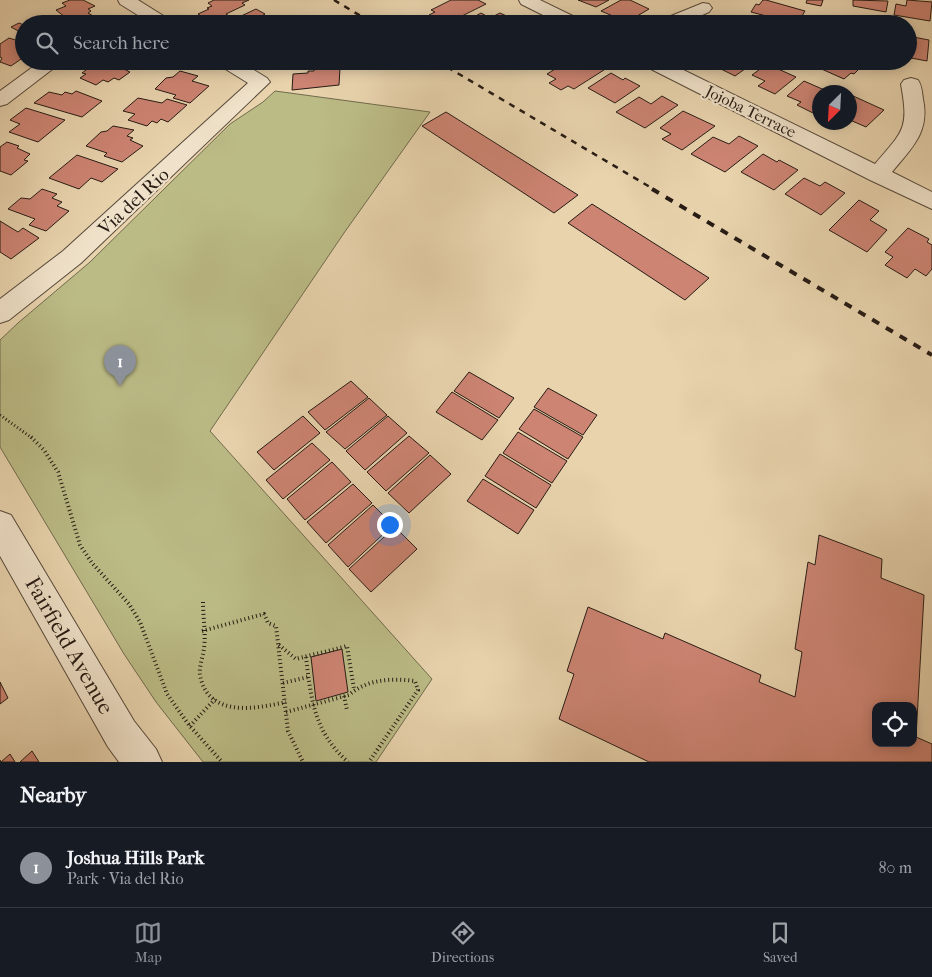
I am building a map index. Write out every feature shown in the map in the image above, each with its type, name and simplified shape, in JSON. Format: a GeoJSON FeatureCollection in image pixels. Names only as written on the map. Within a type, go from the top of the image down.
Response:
{"type":"FeatureCollection","features":[{"type":"Feature","properties":{"kind":"street"},"geometry":{"type":"LineString","coordinates":[[126,0],[137,15]]}},
{"type":"Feature","properties":{"kind":"street"},"geometry":{"type":"LineString","coordinates":[[527,0],[557,15]]}},
{"type":"Feature","properties":{"kind":"street"},"geometry":{"type":"LineString","coordinates":[[687,15],[703,8]]}},
{"type":"Feature","properties":{"kind":"street"},"geometry":{"type":"LineString","coordinates":[[0,100],[42,70]]}},
{"type":"Feature","properties":{"kind":"street","name":"Via del Rio"},"geometry":{"type":"LineString","coordinates":[[0,313],[72,257],[260,82],[241,70]]}},
{"type":"Feature","properties":{"kind":"street","name":"Jojoba Terrace"},"geometry":{"type":"LineString","coordinates":[[668,70],[932,201]]}},
{"type":"Feature","properties":{"kind":"street"},"geometry":{"type":"LineString","coordinates":[[878,175],[911,135],[916,112],[911,84]]}},
{"type":"Feature","properties":{"kind":"street","name":"Fairfield Avenue"},"geometry":{"type":"LineString","coordinates":[[0,526],[122,734],[143,762]]}},
{"type":"Feature","properties":{"kind":"path"},"geometry":{"type":"LineString","coordinates":[[0,415],[34,438],[50,457],[66,495],[79,544],[94,567],[118,590],[134,611],[153,648],[162,684],[190,726],[222,762]]}},
{"type":"Feature","properties":{"kind":"path"},"geometry":{"type":"LineString","coordinates":[[203,602],[202,631],[204,648],[200,660],[201,679],[206,690],[224,706],[242,709],[259,708],[286,702]]}},
{"type":"Feature","properties":{"kind":"path"},"geometry":{"type":"LineString","coordinates":[[202,631],[264,614],[268,623],[276,626],[288,731],[303,762]]}},
{"type":"Feature","properties":{"kind":"path"},"geometry":{"type":"LineString","coordinates":[[278,644],[296,660],[346,646],[354,689]]}},
{"type":"Feature","properties":{"kind":"path"},"geometry":{"type":"LineString","coordinates":[[306,657],[312,705],[326,740],[338,755],[348,762]]}},
{"type":"Feature","properties":{"kind":"path"},"geometry":{"type":"LineString","coordinates":[[283,683],[308,677]]}},
{"type":"Feature","properties":{"kind":"path"},"geometry":{"type":"LineString","coordinates":[[286,712],[349,695],[354,689],[388,679],[416,681],[418,690],[369,762]]}},
{"type":"Feature","properties":{"kind":"path"},"geometry":{"type":"LineString","coordinates":[[344,696],[347,710]]}},
{"type":"Feature","properties":{"kind":"path"},"geometry":{"type":"LineString","coordinates":[[190,726],[215,699]]}},
{"type":"Feature","properties":{"kind":"green space"},"geometry":{"type":"Polygon","coordinates":[[[275,91],[430,112],[344,233],[210,431],[432,679],[376,762],[203,762],[156,702],[124,654],[0,447],[0,340],[90,262],[230,124],[263,102],[275,91]]]}},
{"type":"Feature","properties":{"kind":"building"},"geometry":{"type":"Polygon","coordinates":[[[70,0],[83,0],[95,6],[88,9],[91,11],[88,13],[92,15],[62,15],[56,10],[66,6],[62,3],[70,0]]]}},
{"type":"Feature","properties":{"kind":"building"},"geometry":{"type":"Polygon","coordinates":[[[214,0],[249,0],[242,3],[245,5],[226,14],[228,15],[198,14],[212,6],[208,3],[214,0]]]}},
{"type":"Feature","properties":{"kind":"building"},"geometry":{"type":"Polygon","coordinates":[[[451,0],[478,0],[486,4],[464,15],[429,15],[435,12],[431,10],[451,0]]]}},
{"type":"Feature","properties":{"kind":"building"},"geometry":{"type":"Polygon","coordinates":[[[578,0],[609,0],[596,7],[578,0]]]}},
{"type":"Feature","properties":{"kind":"building"},"geometry":{"type":"Polygon","coordinates":[[[621,0],[630,0],[649,9],[639,15],[610,15],[601,11],[621,0]]]}},
{"type":"Feature","properties":{"kind":"building"},"geometry":{"type":"Polygon","coordinates":[[[763,0],[766,0],[805,11],[803,15],[762,15],[751,12],[756,4],[759,5],[763,0]]]}},
{"type":"Feature","properties":{"kind":"building"},"geometry":{"type":"Polygon","coordinates":[[[807,0],[823,0],[821,6],[806,3],[807,0]]]}},
{"type":"Feature","properties":{"kind":"building"},"geometry":{"type":"Polygon","coordinates":[[[853,0],[888,1],[886,12],[853,6],[853,0]]]}},
{"type":"Feature","properties":{"kind":"building"},"geometry":{"type":"Polygon","coordinates":[[[907,0],[932,2],[930,21],[917,19],[917,15],[894,15],[896,4],[906,6],[907,0]]]}},
{"type":"Feature","properties":{"kind":"building"},"geometry":{"type":"Polygon","coordinates":[[[256,9],[265,14],[263,15],[243,15],[256,9]]]}},
{"type":"Feature","properties":{"kind":"building"},"geometry":{"type":"Polygon","coordinates":[[[9,38],[15,40],[15,63],[11,66],[0,62],[2,58],[0,57],[0,44],[9,38]]]}},
{"type":"Feature","properties":{"kind":"building"},"geometry":{"type":"Polygon","coordinates":[[[917,38],[929,40],[927,61],[917,59],[917,38]]]}},
{"type":"Feature","properties":{"kind":"building"},"geometry":{"type":"Polygon","coordinates":[[[86,70],[126,70],[130,72],[119,80],[114,78],[108,82],[103,80],[96,85],[80,78],[86,74],[82,73],[86,70]]]}},
{"type":"Feature","properties":{"kind":"building"},"geometry":{"type":"Polygon","coordinates":[[[340,70],[339,85],[292,90],[293,74],[340,70]]]}},
{"type":"Feature","properties":{"kind":"building"},"geometry":{"type":"Polygon","coordinates":[[[553,70],[604,70],[574,89],[568,86],[561,90],[549,83],[556,79],[547,74],[553,70]]]}},
{"type":"Feature","properties":{"kind":"building"},"geometry":{"type":"Polygon","coordinates":[[[723,70],[743,70],[735,76],[723,70]]]}},
{"type":"Feature","properties":{"kind":"building"},"geometry":{"type":"Polygon","coordinates":[[[759,70],[780,70],[796,77],[775,94],[758,86],[765,81],[752,75],[759,70]]]}},
{"type":"Feature","properties":{"kind":"building"},"geometry":{"type":"Polygon","coordinates":[[[824,70],[858,70],[844,79],[824,70]]]}},
{"type":"Feature","properties":{"kind":"building"},"geometry":{"type":"Polygon","coordinates":[[[180,71],[198,76],[192,81],[209,86],[190,103],[173,98],[176,95],[155,89],[166,78],[173,77],[180,71]]]}},
{"type":"Feature","properties":{"kind":"building"},"geometry":{"type":"Polygon","coordinates":[[[611,73],[640,86],[615,103],[588,88],[611,73]]]}},
{"type":"Feature","properties":{"kind":"building"},"geometry":{"type":"Polygon","coordinates":[[[804,81],[813,85],[812,112],[797,105],[801,102],[787,96],[804,81]]]}},
{"type":"Feature","properties":{"kind":"building"},"geometry":{"type":"Polygon","coordinates":[[[76,91],[102,101],[82,117],[34,103],[49,92],[62,95],[65,92],[72,94],[76,91]]]}},
{"type":"Feature","properties":{"kind":"building"},"geometry":{"type":"Polygon","coordinates":[[[662,96],[678,105],[645,128],[616,112],[639,97],[651,104],[662,96]]]}},
{"type":"Feature","properties":{"kind":"building"},"geometry":{"type":"Polygon","coordinates":[[[138,98],[162,103],[167,99],[187,105],[168,122],[161,119],[157,123],[152,121],[147,126],[128,120],[135,114],[123,111],[138,98]]]}},
{"type":"Feature","properties":{"kind":"building"},"geometry":{"type":"Polygon","coordinates":[[[857,98],[884,110],[866,127],[857,123],[857,98]]]}},
{"type":"Feature","properties":{"kind":"building"},"geometry":{"type":"Polygon","coordinates":[[[26,108],[65,120],[38,142],[9,132],[20,124],[10,120],[26,108]]]}},
{"type":"Feature","properties":{"kind":"building"},"geometry":{"type":"Polygon","coordinates":[[[683,111],[715,126],[682,150],[662,139],[671,134],[660,128],[683,111]]]}},
{"type":"Feature","properties":{"kind":"building"},"geometry":{"type":"Polygon","coordinates":[[[446,112],[578,195],[554,213],[422,126],[446,112]]]}},
{"type":"Feature","properties":{"kind":"building"},"geometry":{"type":"Polygon","coordinates":[[[113,126],[134,130],[127,136],[133,138],[130,140],[143,146],[122,162],[104,156],[107,153],[86,146],[101,132],[107,131],[113,126]]]}},
{"type":"Feature","properties":{"kind":"building"},"geometry":{"type":"Polygon","coordinates":[[[739,136],[758,146],[725,172],[691,154],[713,137],[729,144],[739,136]]]}},
{"type":"Feature","properties":{"kind":"building"},"geometry":{"type":"Polygon","coordinates":[[[7,142],[19,146],[17,148],[30,154],[24,160],[28,161],[11,175],[0,171],[0,147],[7,142]]]}},
{"type":"Feature","properties":{"kind":"building"},"geometry":{"type":"Polygon","coordinates":[[[763,154],[798,170],[774,190],[741,172],[763,154]]]}},
{"type":"Feature","properties":{"kind":"building"},"geometry":{"type":"Polygon","coordinates":[[[77,155],[118,169],[102,182],[91,178],[79,189],[49,178],[77,155]]]}},
{"type":"Feature","properties":{"kind":"building"},"geometry":{"type":"Polygon","coordinates":[[[804,178],[820,186],[825,182],[845,193],[821,215],[785,194],[804,178]]]}},
{"type":"Feature","properties":{"kind":"building"},"geometry":{"type":"Polygon","coordinates":[[[42,189],[57,194],[52,198],[62,202],[57,206],[69,211],[46,231],[29,225],[35,219],[8,209],[21,198],[30,199],[42,189]]]}},
{"type":"Feature","properties":{"kind":"building"},"geometry":{"type":"Polygon","coordinates":[[[859,200],[879,211],[870,220],[887,230],[867,252],[829,230],[859,200]]]}},
{"type":"Feature","properties":{"kind":"building"},"geometry":{"type":"Polygon","coordinates":[[[592,204],[709,278],[685,300],[568,223],[592,204]]]}},
{"type":"Feature","properties":{"kind":"building"},"geometry":{"type":"Polygon","coordinates":[[[0,221],[18,232],[23,228],[39,238],[11,259],[0,252],[0,221]]]}},
{"type":"Feature","properties":{"kind":"building"},"geometry":{"type":"Polygon","coordinates":[[[908,228],[929,239],[927,242],[932,245],[932,269],[926,276],[915,269],[907,278],[885,265],[893,257],[885,252],[908,228]]]}},
{"type":"Feature","properties":{"kind":"building"},"geometry":{"type":"Polygon","coordinates":[[[469,372],[514,398],[499,418],[454,391],[469,372]]]}},
{"type":"Feature","properties":{"kind":"building"},"geometry":{"type":"Polygon","coordinates":[[[351,381],[368,397],[325,430],[308,412],[351,381]]]}},
{"type":"Feature","properties":{"kind":"building"},"geometry":{"type":"Polygon","coordinates":[[[548,388],[597,415],[583,435],[534,407],[548,388]]]}},
{"type":"Feature","properties":{"kind":"building"},"geometry":{"type":"Polygon","coordinates":[[[452,392],[498,420],[482,440],[436,412],[452,392]]]}},
{"type":"Feature","properties":{"kind":"building"},"geometry":{"type":"Polygon","coordinates":[[[369,398],[387,415],[345,449],[326,432],[369,398]]]}},
{"type":"Feature","properties":{"kind":"building"},"geometry":{"type":"Polygon","coordinates":[[[534,409],[583,437],[568,459],[519,429],[534,409]]]}},
{"type":"Feature","properties":{"kind":"building"},"geometry":{"type":"Polygon","coordinates":[[[303,416],[320,433],[274,470],[257,452],[303,416]]]}},
{"type":"Feature","properties":{"kind":"building"},"geometry":{"type":"Polygon","coordinates":[[[388,416],[407,433],[365,470],[346,451],[388,416]]]}},
{"type":"Feature","properties":{"kind":"building"},"geometry":{"type":"Polygon","coordinates":[[[518,432],[567,461],[552,483],[503,453],[518,432]]]}},
{"type":"Feature","properties":{"kind":"building"},"geometry":{"type":"Polygon","coordinates":[[[409,436],[429,453],[386,491],[367,472],[409,436]]]}},
{"type":"Feature","properties":{"kind":"building"},"geometry":{"type":"Polygon","coordinates":[[[312,443],[330,460],[283,499],[266,480],[312,443]]]}},
{"type":"Feature","properties":{"kind":"building"},"geometry":{"type":"Polygon","coordinates":[[[500,454],[551,485],[536,508],[485,476],[500,454]]]}},
{"type":"Feature","properties":{"kind":"building"},"geometry":{"type":"Polygon","coordinates":[[[430,455],[451,474],[409,513],[388,493],[430,455]]]}},
{"type":"Feature","properties":{"kind":"building"},"geometry":{"type":"Polygon","coordinates":[[[332,462],[351,482],[305,520],[287,499],[332,462]]]}},
{"type":"Feature","properties":{"kind":"building"},"geometry":{"type":"Polygon","coordinates":[[[483,479],[534,510],[518,534],[467,501],[483,479]]]}},
{"type":"Feature","properties":{"kind":"building"},"geometry":{"type":"Polygon","coordinates":[[[353,484],[372,503],[326,543],[307,522],[353,484]]]}},
{"type":"Feature","properties":{"kind":"building"},"geometry":{"type":"Polygon","coordinates":[[[373,505],[393,525],[348,567],[328,545],[373,505]]]}},
{"type":"Feature","properties":{"kind":"building"},"geometry":{"type":"Polygon","coordinates":[[[395,527],[417,549],[371,592],[349,569],[395,527]]]}},
{"type":"Feature","properties":{"kind":"building"},"geometry":{"type":"Polygon","coordinates":[[[819,535],[882,559],[881,578],[924,595],[917,719],[917,702],[872,702],[872,747],[917,747],[917,737],[932,744],[932,762],[649,762],[559,719],[574,674],[567,671],[588,607],[663,639],[665,633],[761,675],[759,682],[795,697],[802,652],[795,649],[808,562],[815,565],[819,535]]]}},
{"type":"Feature","properties":{"kind":"building"},"geometry":{"type":"Polygon","coordinates":[[[342,649],[348,692],[316,701],[311,657],[342,649]]]}},
{"type":"Feature","properties":{"kind":"building"},"geometry":{"type":"Polygon","coordinates":[[[0,682],[8,698],[0,704],[0,682]]]}},
{"type":"Feature","properties":{"kind":"building"},"geometry":{"type":"Polygon","coordinates":[[[32,751],[39,762],[20,762],[32,751]]]}},
{"type":"Feature","properties":{"kind":"building"},"geometry":{"type":"Polygon","coordinates":[[[10,754],[15,762],[1,762],[10,754]]]}},
{"type":"Feature","properties":{"kind":"railway"},"geometry":{"type":"LineString","coordinates":[[334,0],[359,15]]}},
{"type":"Feature","properties":{"kind":"railway"},"geometry":{"type":"LineString","coordinates":[[452,70],[655,190]]}},
{"type":"Feature","properties":{"kind":"railway"},"geometry":{"type":"LineString","coordinates":[[652,189],[932,355]]}},
{"type":"Feature","properties":{"kind":"place","name":"Joshua Hills Park"},"geometry":{"type":"Point","coordinates":[120,386]}}]}
